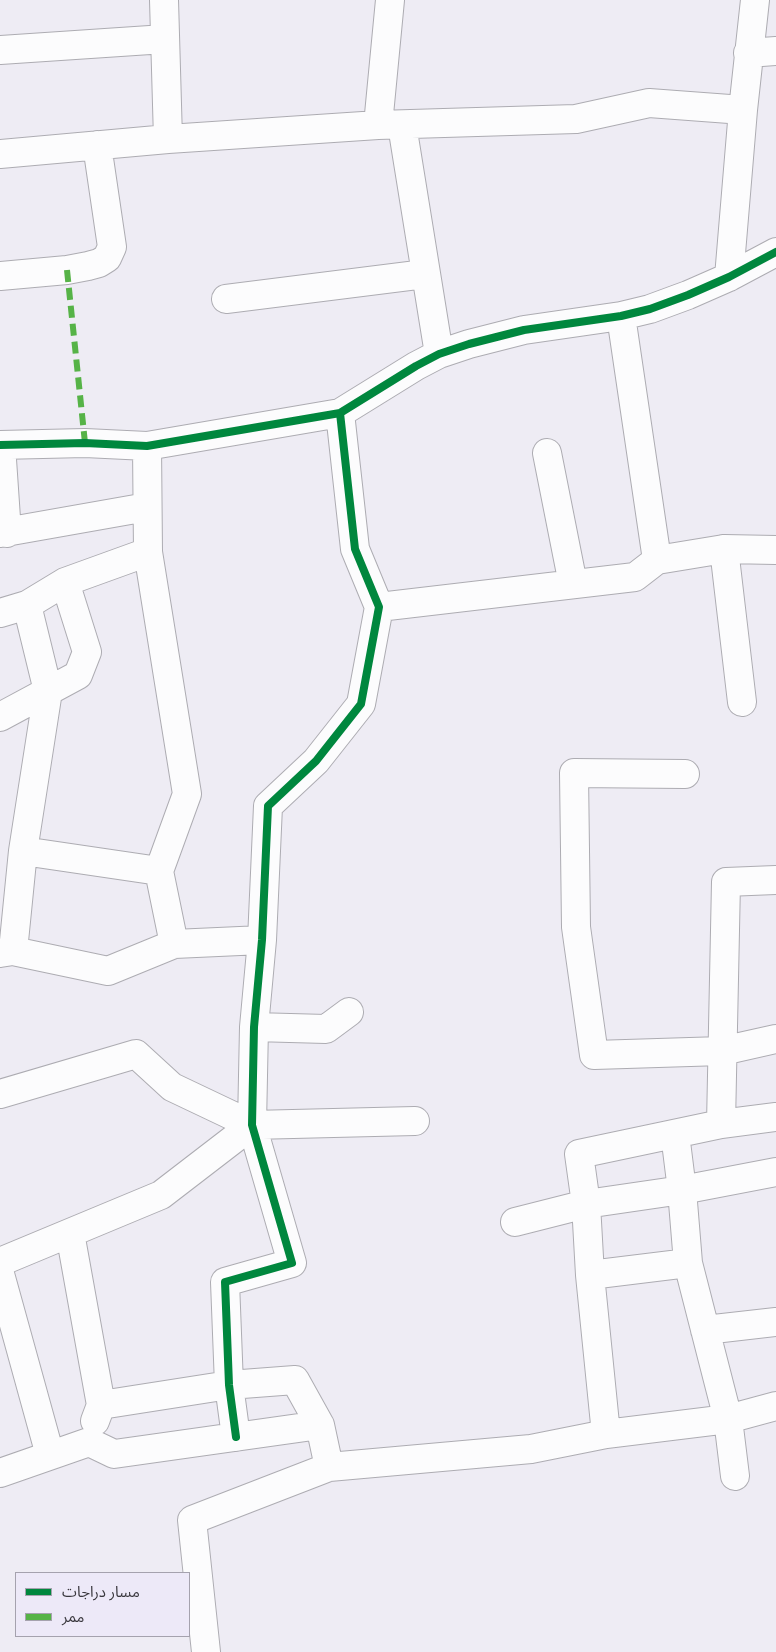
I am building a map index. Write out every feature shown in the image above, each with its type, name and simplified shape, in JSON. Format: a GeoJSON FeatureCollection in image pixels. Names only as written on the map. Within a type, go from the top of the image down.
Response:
{"type":"FeatureCollection","features":[{"type":"Feature","properties":{"kind":"street"},"geometry":{"type":"LineString","coordinates":[[164,0],[168,139]]}},
{"type":"Feature","properties":{"kind":"street"},"geometry":{"type":"LineString","coordinates":[[390,0],[390,125],[425,274],[439,354]]}},
{"type":"Feature","properties":{"kind":"street"},"geometry":{"type":"LineString","coordinates":[[729,277],[748,53],[755,0]]}},
{"type":"Feature","properties":{"kind":"street"},"geometry":{"type":"LineString","coordinates":[[0,50],[166,39]]}},
{"type":"Feature","properties":{"kind":"street"},"geometry":{"type":"LineString","coordinates":[[748,53],[776,51]]}},
{"type":"Feature","properties":{"kind":"street"},"geometry":{"type":"LineString","coordinates":[[0,154],[168,139],[390,125],[576,118],[649,102],[743,110]]}},
{"type":"Feature","properties":{"kind":"street"},"geometry":{"type":"LineString","coordinates":[[0,276],[67,270],[99,263],[107,258],[112,247],[97,145]]}},
{"type":"Feature","properties":{"kind":"street"},"geometry":{"type":"LineString","coordinates":[[146,507],[3,533],[1,445],[85,443],[147,446],[340,413],[439,354],[524,330],[621,316],[650,309],[729,277],[776,252]]}},
{"type":"Feature","properties":{"kind":"street"},"geometry":{"type":"LineString","coordinates":[[226,299],[425,274]]}},
{"type":"Feature","properties":{"kind":"street"},"geometry":{"type":"LineString","coordinates":[[621,316],[657,560]]}},
{"type":"Feature","properties":{"kind":"street"},"geometry":{"type":"LineString","coordinates":[[236,1437],[229,1385],[225,1282],[292,1263],[252,1124],[254,1028],[262,940],[268,806],[316,761],[361,704],[379,607],[355,549],[340,413]]}},
{"type":"Feature","properties":{"kind":"street"},"geometry":{"type":"LineString","coordinates":[[147,446],[146,507],[148,552],[187,794],[158,871],[174,944]]}},
{"type":"Feature","properties":{"kind":"street"},"geometry":{"type":"LineString","coordinates":[[547,453],[573,584]]}},
{"type":"Feature","properties":{"kind":"street"},"geometry":{"type":"LineString","coordinates":[[724,548],[742,702]]}},
{"type":"Feature","properties":{"kind":"street"},"geometry":{"type":"LineString","coordinates":[[379,607],[635,577],[657,560],[724,548],[776,550]]}},
{"type":"Feature","properties":{"kind":"street"},"geometry":{"type":"LineString","coordinates":[[0,613],[27,605],[65,582],[148,552]]}},
{"type":"Feature","properties":{"kind":"street"},"geometry":{"type":"LineString","coordinates":[[0,717],[78,675],[87,652],[65,582]]}},
{"type":"Feature","properties":{"kind":"street"},"geometry":{"type":"LineString","coordinates":[[27,605],[48,691],[6,952],[108,971],[174,944],[262,940]]}},
{"type":"Feature","properties":{"kind":"street"},"geometry":{"type":"LineString","coordinates":[[685,774],[574,773],[576,927],[594,1055],[722,1050],[776,1039]]}},
{"type":"Feature","properties":{"kind":"street"},"geometry":{"type":"LineString","coordinates":[[23,851],[158,871]]}},
{"type":"Feature","properties":{"kind":"street"},"geometry":{"type":"LineString","coordinates":[[721,1124],[726,882],[776,880]]}},
{"type":"Feature","properties":{"kind":"street"},"geometry":{"type":"LineString","coordinates":[[254,1028],[326,1029],[349,1012]]}},
{"type":"Feature","properties":{"kind":"street"},"geometry":{"type":"LineString","coordinates":[[0,1094],[136,1054],[172,1086],[252,1124],[415,1121]]}},
{"type":"Feature","properties":{"kind":"street"},"geometry":{"type":"LineString","coordinates":[[606,1434],[590,1275],[586,1204],[579,1154],[721,1124],[776,1117]]}},
{"type":"Feature","properties":{"kind":"street"},"geometry":{"type":"LineString","coordinates":[[0,1262],[162,1194],[252,1124]]}},
{"type":"Feature","properties":{"kind":"street"},"geometry":{"type":"LineString","coordinates":[[675,1134],[688,1263],[728,1419],[735,1476]]}},
{"type":"Feature","properties":{"kind":"street"},"geometry":{"type":"LineString","coordinates":[[515,1222],[586,1204],[682,1190],[776,1172]]}},
{"type":"Feature","properties":{"kind":"street"},"geometry":{"type":"LineString","coordinates":[[70,1233],[101,1405],[89,1442]]}},
{"type":"Feature","properties":{"kind":"street"},"geometry":{"type":"LineString","coordinates":[[590,1275],[688,1263]]}},
{"type":"Feature","properties":{"kind":"street"},"geometry":{"type":"LineString","coordinates":[[0,1274],[50,1455]]}},
{"type":"Feature","properties":{"kind":"street"},"geometry":{"type":"LineString","coordinates":[[706,1330],[776,1322]]}},
{"type":"Feature","properties":{"kind":"street"},"geometry":{"type":"LineString","coordinates":[[101,1405],[229,1385],[295,1380],[320,1425],[329,1467]]}},
{"type":"Feature","properties":{"kind":"street"},"geometry":{"type":"LineString","coordinates":[[206,1652],[192,1520],[329,1467],[531,1449],[606,1434],[728,1419],[776,1406]]}},
{"type":"Feature","properties":{"kind":"street"},"geometry":{"type":"LineString","coordinates":[[0,1473],[89,1442],[114,1454],[320,1425]]}},
{"type":"Feature","properties":{"kind":"marked path"},"geometry":{"type":"LineString","coordinates":[[67,270],[85,443]]}},
{"type":"Feature","properties":{"kind":"cycle path"},"geometry":{"type":"LineString","coordinates":[[0,445],[85,443],[147,446],[340,413],[439,354],[524,330],[621,316],[650,309],[729,277],[776,252]]}},
{"type":"Feature","properties":{"kind":"cycle path"},"geometry":{"type":"LineString","coordinates":[[236,1437],[229,1385],[225,1282],[292,1263],[252,1125],[254,1027],[262,940],[268,806],[316,761],[361,704],[379,607],[355,549],[340,413]]}}]}
